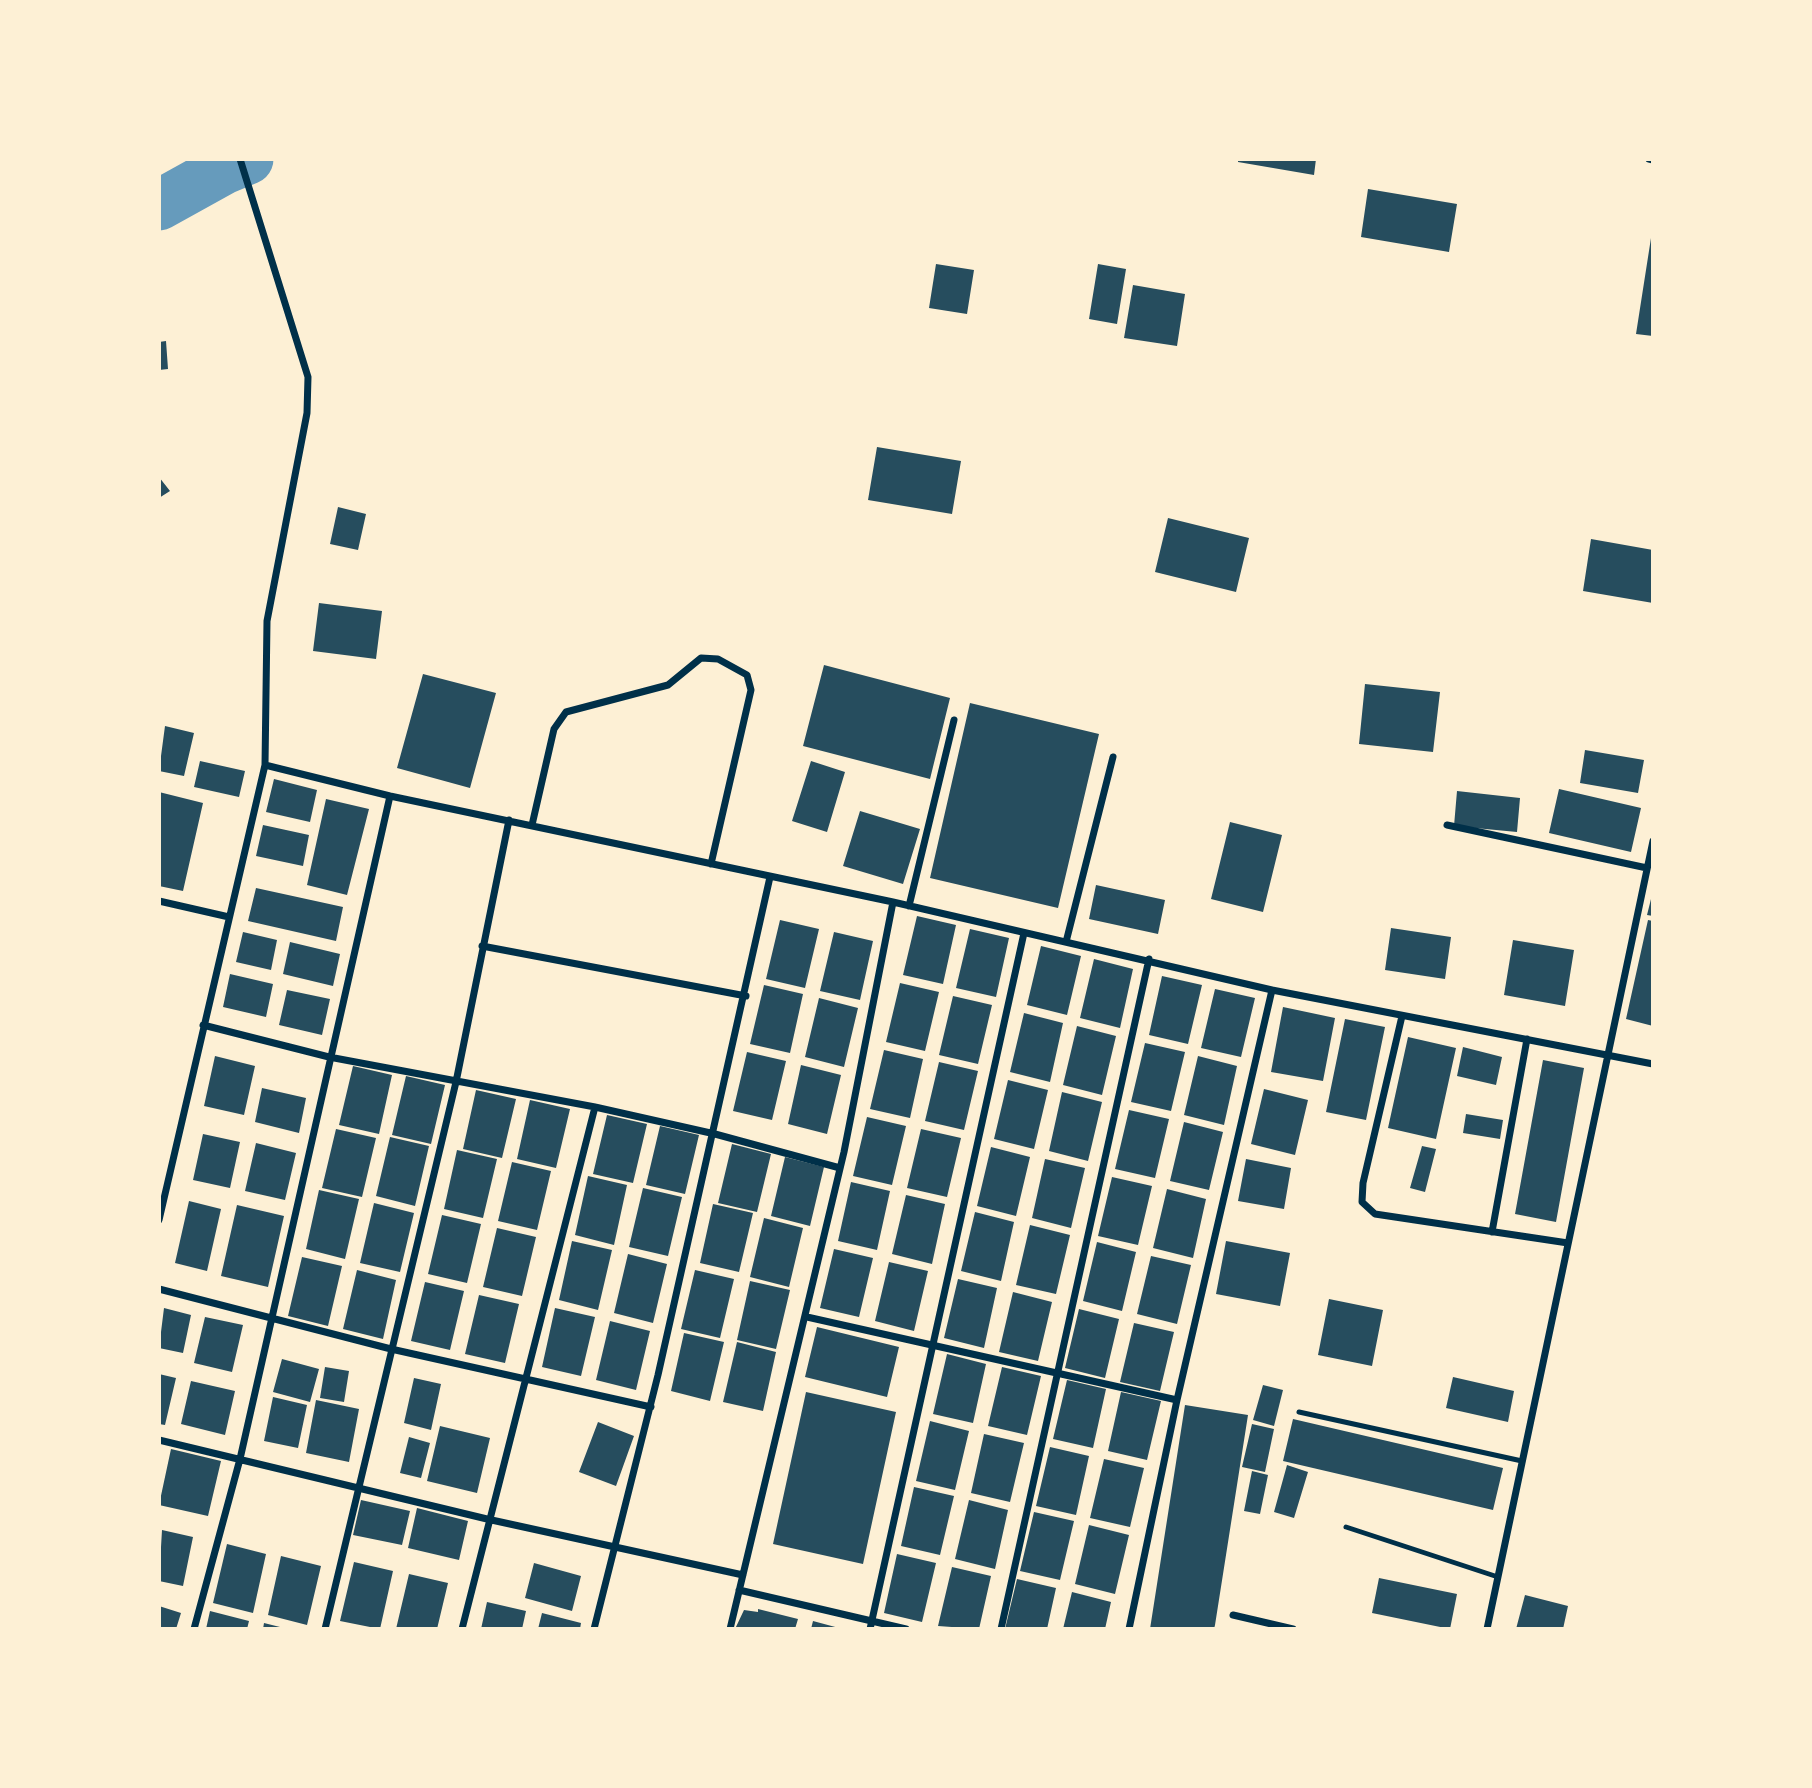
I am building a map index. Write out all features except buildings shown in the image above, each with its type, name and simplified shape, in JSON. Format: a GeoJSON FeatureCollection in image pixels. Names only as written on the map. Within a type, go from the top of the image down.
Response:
{"type":"FeatureCollection","features":[{"type":"Feature","properties":{"kind":"street"},"geometry":{"type":"LineString","coordinates":[[159,1220],[265,765],[267,621],[307,413],[308,377],[240,159]]}},
{"type":"Feature","properties":{"kind":"street"},"geometry":{"type":"LineString","coordinates":[[532,825],[554,729],[566,712],[668,684],[701,658],[719,659],[747,675],[751,690],[711,864]]}},
{"type":"Feature","properties":{"kind":"street"},"geometry":{"type":"LineString","coordinates":[[909,906],[954,720]]}},
{"type":"Feature","properties":{"kind":"street"},"geometry":{"type":"LineString","coordinates":[[1066,942],[1113,757]]}},
{"type":"Feature","properties":{"kind":"street"},"geometry":{"type":"LineString","coordinates":[[265,765],[390,796],[1149,959],[1272,990],[1653,1064]]}},
{"type":"Feature","properties":{"kind":"street"},"geometry":{"type":"LineString","coordinates":[[194,1629],[240,1459],[273,1320],[329,1057],[390,796]]}},
{"type":"Feature","properties":{"kind":"street"},"geometry":{"type":"LineString","coordinates":[[325,1629],[456,1082],[509,820]]}},
{"type":"Feature","properties":{"kind":"street"},"geometry":{"type":"LineString","coordinates":[[1447,825],[1647,867]]}},
{"type":"Feature","properties":{"kind":"street"},"geometry":{"type":"LineString","coordinates":[[1487,1629],[1653,841]]}},
{"type":"Feature","properties":{"kind":"street"},"geometry":{"type":"LineString","coordinates":[[594,1629],[651,1407],[715,1134],[771,877]]}},
{"type":"Feature","properties":{"kind":"street"},"geometry":{"type":"LineString","coordinates":[[159,901],[229,917]]}},
{"type":"Feature","properties":{"kind":"street"},"geometry":{"type":"LineString","coordinates":[[730,1629],[841,1168],[893,902]]}},
{"type":"Feature","properties":{"kind":"street"},"geometry":{"type":"LineString","coordinates":[[871,1624],[1024,933]]}},
{"type":"Feature","properties":{"kind":"street"},"geometry":{"type":"LineString","coordinates":[[482,946],[746,996]]}},
{"type":"Feature","properties":{"kind":"street"},"geometry":{"type":"LineString","coordinates":[[1001,1629],[1055,1374],[1149,959]]}},
{"type":"Feature","properties":{"kind":"street"},"geometry":{"type":"LineString","coordinates":[[1129,1629],[1177,1400],[1272,990]]}},
{"type":"Feature","properties":{"kind":"street"},"geometry":{"type":"LineString","coordinates":[[1402,1016],[1363,1183],[1362,1202],[1375,1214],[1568,1243]]}},
{"type":"Feature","properties":{"kind":"street"},"geometry":{"type":"LineString","coordinates":[[203,1025],[329,1057],[595,1107],[715,1134],[841,1168]]}},
{"type":"Feature","properties":{"kind":"street"},"geometry":{"type":"LineString","coordinates":[[1492,1232],[1527,1039]]}},
{"type":"Feature","properties":{"kind":"street"},"geometry":{"type":"LineString","coordinates":[[461,1629],[487,1519],[595,1107]]}},
{"type":"Feature","properties":{"kind":"street"},"geometry":{"type":"LineString","coordinates":[[159,1289],[391,1349],[651,1407]]}},
{"type":"Feature","properties":{"kind":"street"},"geometry":{"type":"LineString","coordinates":[[807,1317],[1177,1400]]}},
{"type":"Feature","properties":{"kind":"street"},"geometry":{"type":"LineString","coordinates":[[159,1440],[487,1519],[743,1576]]}},
{"type":"Feature","properties":{"kind":"street"},"geometry":{"type":"LineString","coordinates":[[739,1590],[871,1624],[906,1629]]}},
{"type":"Feature","properties":{"kind":"street"},"geometry":{"type":"LineString","coordinates":[[1233,1615],[1293,1629]]}},
{"type":"Feature","properties":{"kind":"lane"},"geometry":{"type":"LineString","coordinates":[[1299,1412],[1522,1461]]}},
{"type":"Feature","properties":{"kind":"lane"},"geometry":{"type":"LineString","coordinates":[[1346,1527],[1498,1577]]}},
{"type":"Feature","properties":{"kind":"waterway"},"geometry":{"type":"LineString","coordinates":[[159,205],[224,169],[248,159]]}}]}
